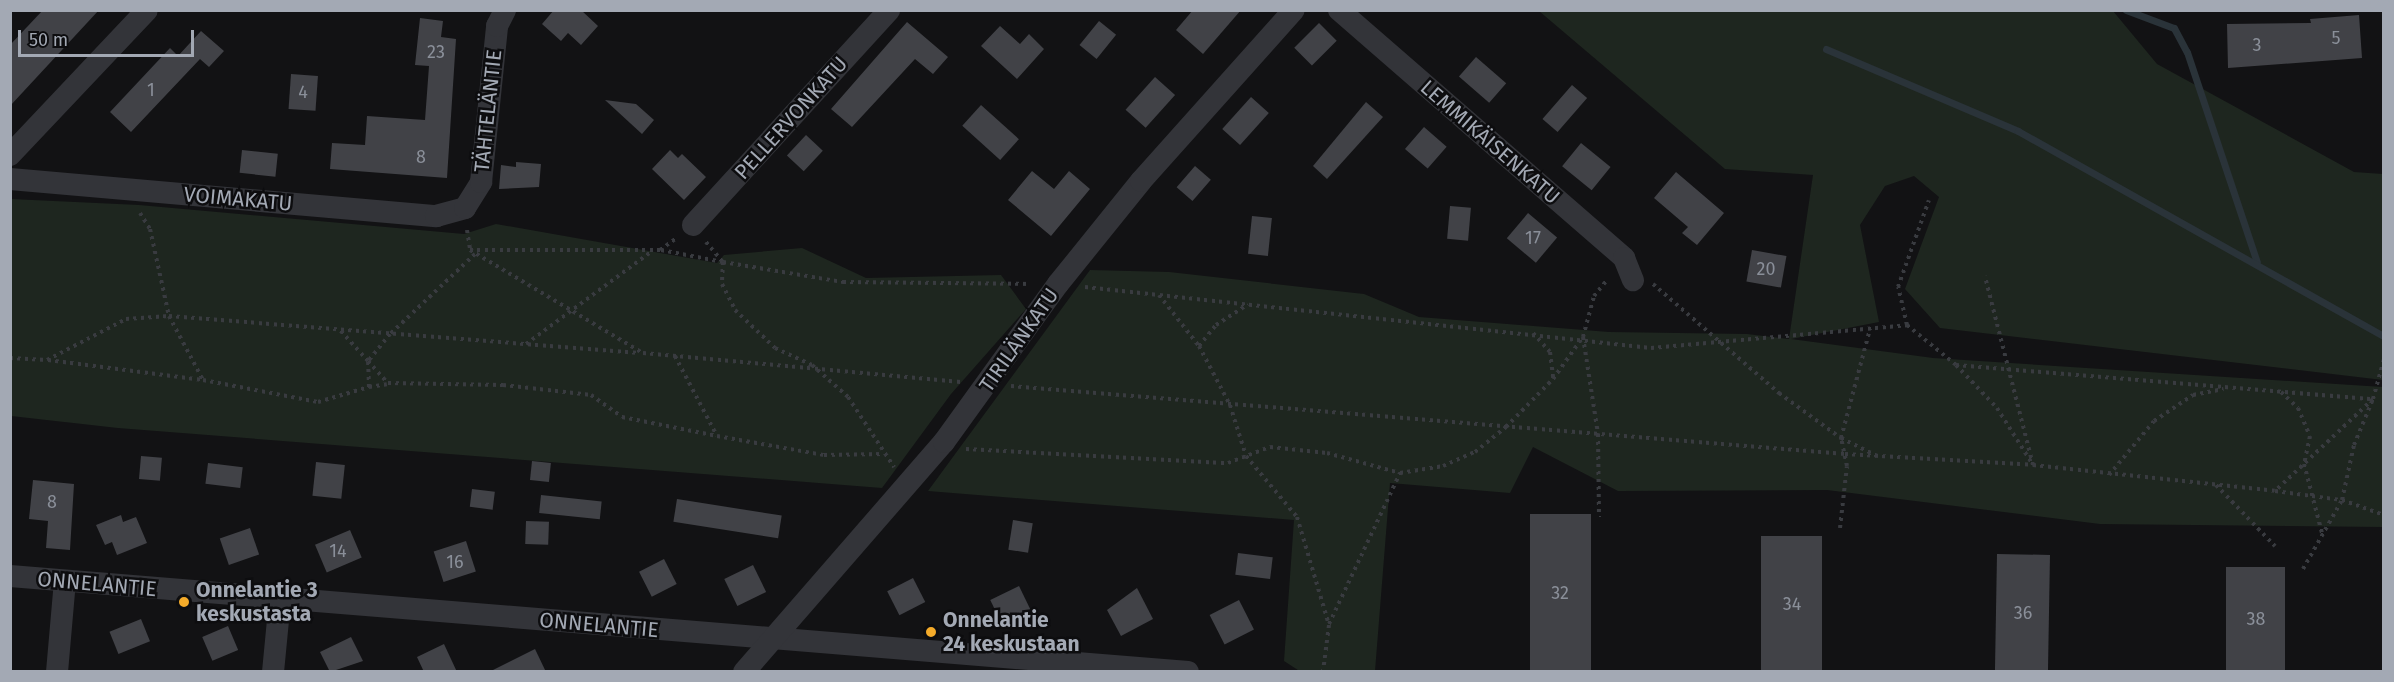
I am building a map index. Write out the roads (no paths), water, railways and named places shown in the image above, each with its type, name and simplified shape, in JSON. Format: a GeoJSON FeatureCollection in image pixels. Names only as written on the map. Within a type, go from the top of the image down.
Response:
{"type":"FeatureCollection","features":[{"type":"Feature","properties":{"kind":"street"},"geometry":{"type":"LineString","coordinates":[[10,155],[147,10]]}},
{"type":"Feature","properties":{"kind":"street","name":"TÄHTELÄNTIE"},"geometry":{"type":"LineString","coordinates":[[465,208],[481,182],[497,26],[505,10]]}},
{"type":"Feature","properties":{"kind":"street","name":"PELLERVONKATU"},"geometry":{"type":"LineString","coordinates":[[693,225],[889,10]]}},
{"type":"Feature","properties":{"kind":"street","name":"TIRILÄNKATU"},"geometry":{"type":"LineString","coordinates":[[744,672],[938,448],[988,384],[1058,284],[1141,181],[1294,10]]}},
{"type":"Feature","properties":{"kind":"street","name":"LEMMIKÄISENKATU"},"geometry":{"type":"LineString","coordinates":[[1339,10],[1624,258],[1642,281]]}},
{"type":"Feature","properties":{"kind":"street","name":"VOIMAKATU"},"geometry":{"type":"LineString","coordinates":[[10,179],[436,216],[465,208]]}},
{"type":"Feature","properties":{"kind":"street","name":"ONNELANTIE"},"geometry":{"type":"LineString","coordinates":[[10,576],[771,640],[1188,672]]}},
{"type":"Feature","properties":{"kind":"street"},"geometry":{"type":"LineString","coordinates":[[57,672],[65,581]]}},
{"type":"Feature","properties":{"kind":"street"},"geometry":{"type":"LineString","coordinates":[[273,672],[280,599]]}},
{"type":"Feature","properties":{"kind":"waterway"},"geometry":{"type":"LineString","coordinates":[[2126,10],[2174,28],[2187,52],[2257,262]]}},
{"type":"Feature","properties":{"kind":"waterway"},"geometry":{"type":"LineString","coordinates":[[1826,49],[2018,131],[2384,336]]}},
{"type":"Feature","properties":{"kind":"place","name":"Onnelantie 3 keskustasta"},"geometry":{"type":"Point","coordinates":[184,602]}},
{"type":"Feature","properties":{"kind":"place","name":"Onnelantie 24 keskustaan"},"geometry":{"type":"Point","coordinates":[931,632]}}]}
